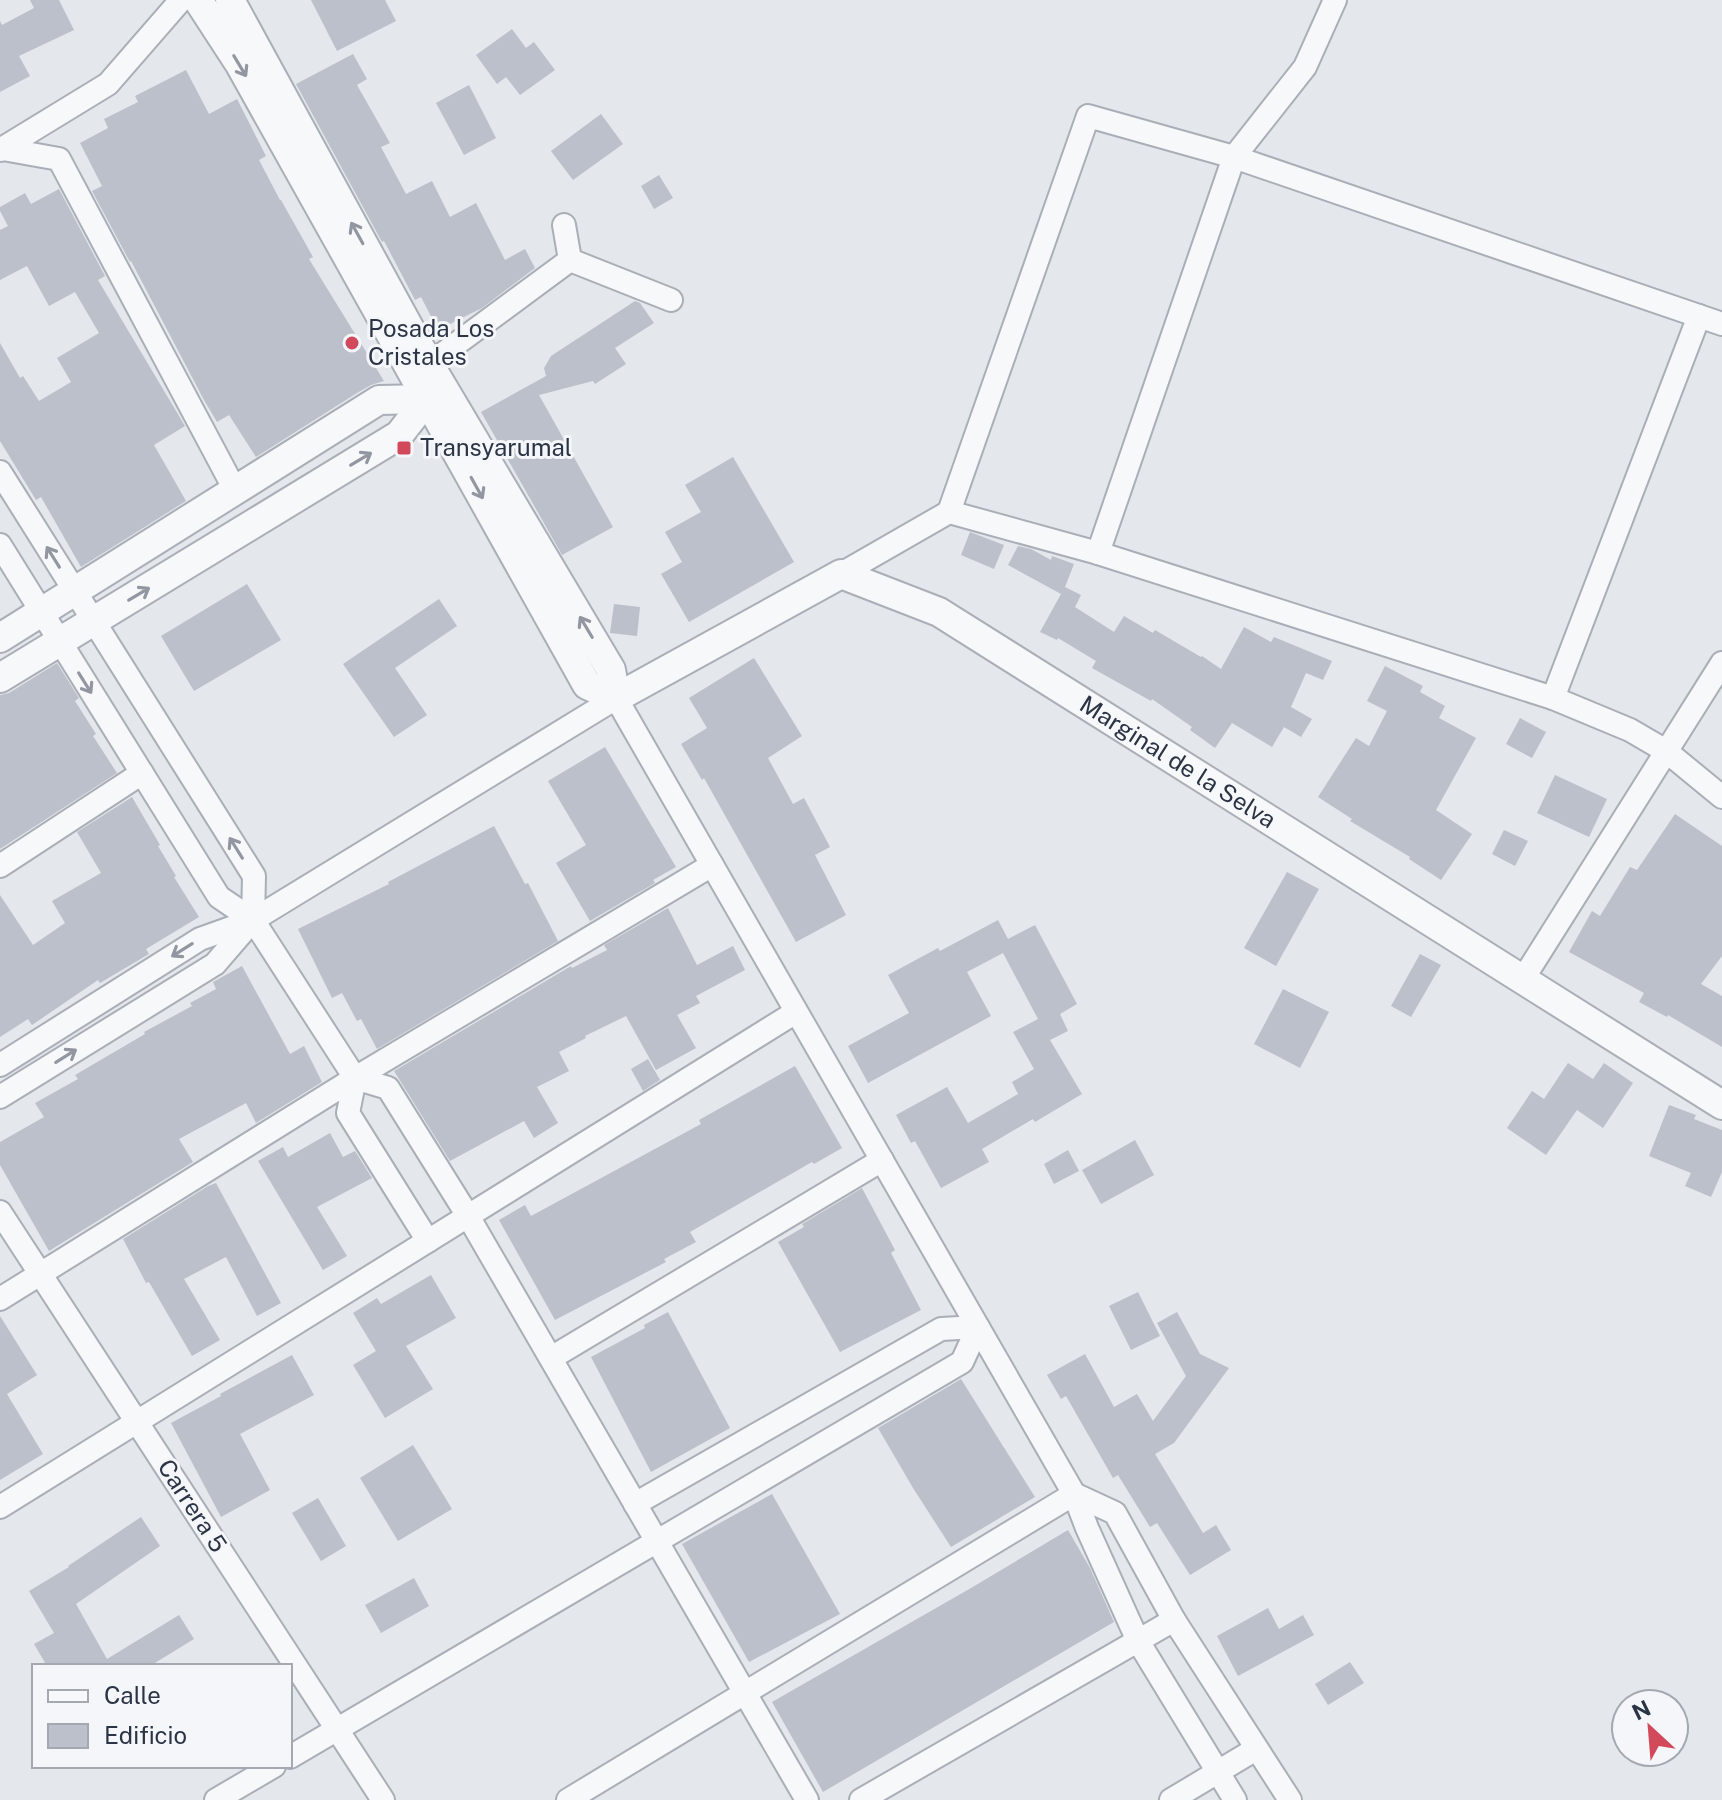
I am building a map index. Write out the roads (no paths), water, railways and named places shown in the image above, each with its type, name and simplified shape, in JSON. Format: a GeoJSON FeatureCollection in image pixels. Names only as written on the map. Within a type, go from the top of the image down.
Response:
{"type":"FeatureCollection","features":[{"type":"Feature","properties":{"kind":"street"},"geometry":{"type":"LineString","coordinates":[[2,150],[108,84],[181,0]]}},
{"type":"Feature","properties":{"kind":"street"},"geometry":{"type":"LineString","coordinates":[[198,0],[239,63],[435,394],[587,685],[616,698],[1074,1494],[1138,1641],[1235,1800]]}},
{"type":"Feature","properties":{"kind":"street"},"geometry":{"type":"LineString","coordinates":[[230,0],[429,364],[435,394]]}},
{"type":"Feature","properties":{"kind":"street"},"geometry":{"type":"LineString","coordinates":[[1098,553],[1234,157],[1305,67],[1335,0]]}},
{"type":"Feature","properties":{"kind":"street"},"geometry":{"type":"LineString","coordinates":[[0,1065],[200,939],[253,920],[616,698],[949,512],[1088,116],[1234,157],[1722,324]]}},
{"type":"Feature","properties":{"kind":"street"},"geometry":{"type":"LineString","coordinates":[[2,150],[59,159],[235,490]]}},
{"type":"Feature","properties":{"kind":"street"},"geometry":{"type":"LineString","coordinates":[[564,225],[570,260]]}},
{"type":"Feature","properties":{"kind":"street"},"geometry":{"type":"LineString","coordinates":[[429,364],[570,260]]}},
{"type":"Feature","properties":{"kind":"street"},"geometry":{"type":"LineString","coordinates":[[570,260],[671,300]]}},
{"type":"Feature","properties":{"kind":"street"},"geometry":{"type":"LineString","coordinates":[[1553,698],[1699,316]]}},
{"type":"Feature","properties":{"kind":"street"},"geometry":{"type":"LineString","coordinates":[[0,638],[379,400],[435,394]]}},
{"type":"Feature","properties":{"kind":"street"},"geometry":{"type":"LineString","coordinates":[[0,678],[399,435],[435,394]]}},
{"type":"Feature","properties":{"kind":"street"},"geometry":{"type":"LineString","coordinates":[[0,472],[254,876],[253,920],[215,964],[0,1097]]}},
{"type":"Feature","properties":{"kind":"street"},"geometry":{"type":"LineString","coordinates":[[949,512],[1098,553],[1553,698],[1630,730],[1666,751],[1722,797]]}},
{"type":"Feature","properties":{"kind":"street"},"geometry":{"type":"LineString","coordinates":[[0,545],[219,897],[253,920],[355,1078],[388,1088],[468,1216],[807,1800]]}},
{"type":"Feature","properties":{"kind":"street","name":"Marginal de la Selva"},"geometry":{"type":"LineString","coordinates":[[841,574],[939,612],[1722,1105]]}},
{"type":"Feature","properties":{"kind":"street"},"geometry":{"type":"LineString","coordinates":[[1523,979],[1722,663]]}},
{"type":"Feature","properties":{"kind":"street"},"geometry":{"type":"LineString","coordinates":[[0,866],[142,773]]}},
{"type":"Feature","properties":{"kind":"street"},"geometry":{"type":"LineString","coordinates":[[0,1299],[355,1078],[712,865]]}},
{"type":"Feature","properties":{"kind":"street"},"geometry":{"type":"LineString","coordinates":[[0,1507],[796,1012]]}},
{"type":"Feature","properties":{"kind":"street"},"geometry":{"type":"LineString","coordinates":[[355,1078],[348,1113],[428,1241]]}},
{"type":"Feature","properties":{"kind":"street"},"geometry":{"type":"LineString","coordinates":[[551,1358],[882,1160]]}},
{"type":"Feature","properties":{"kind":"street","name":"Carrera 5"},"geometry":{"type":"LineString","coordinates":[[0,1212],[383,1800]]}},
{"type":"Feature","properties":{"kind":"street"},"geometry":{"type":"LineString","coordinates":[[635,1504],[941,1329],[978,1327]]}},
{"type":"Feature","properties":{"kind":"street"},"geometry":{"type":"LineString","coordinates":[[292,1756],[962,1362],[978,1327]]}},
{"type":"Feature","properties":{"kind":"street"},"geometry":{"type":"LineString","coordinates":[[1074,1494],[1115,1513],[1174,1620],[1290,1800]]}},
{"type":"Feature","properties":{"kind":"street"},"geometry":{"type":"LineString","coordinates":[[568,1800],[1074,1494]]}},
{"type":"Feature","properties":{"kind":"street"},"geometry":{"type":"LineString","coordinates":[[861,1800],[1174,1620]]}},
{"type":"Feature","properties":{"kind":"street"},"geometry":{"type":"LineString","coordinates":[[1171,1800],[1256,1749]]}},
{"type":"Feature","properties":{"kind":"street"},"geometry":{"type":"LineString","coordinates":[[216,1800],[271,1768]]}},
{"type":"Feature","properties":{"kind":"place","name":"Posada Los Cristales"},"geometry":{"type":"Point","coordinates":[352,343]}},
{"type":"Feature","properties":{"kind":"place","name":"Transyarumal"},"geometry":{"type":"Point","coordinates":[404,448]}}]}
